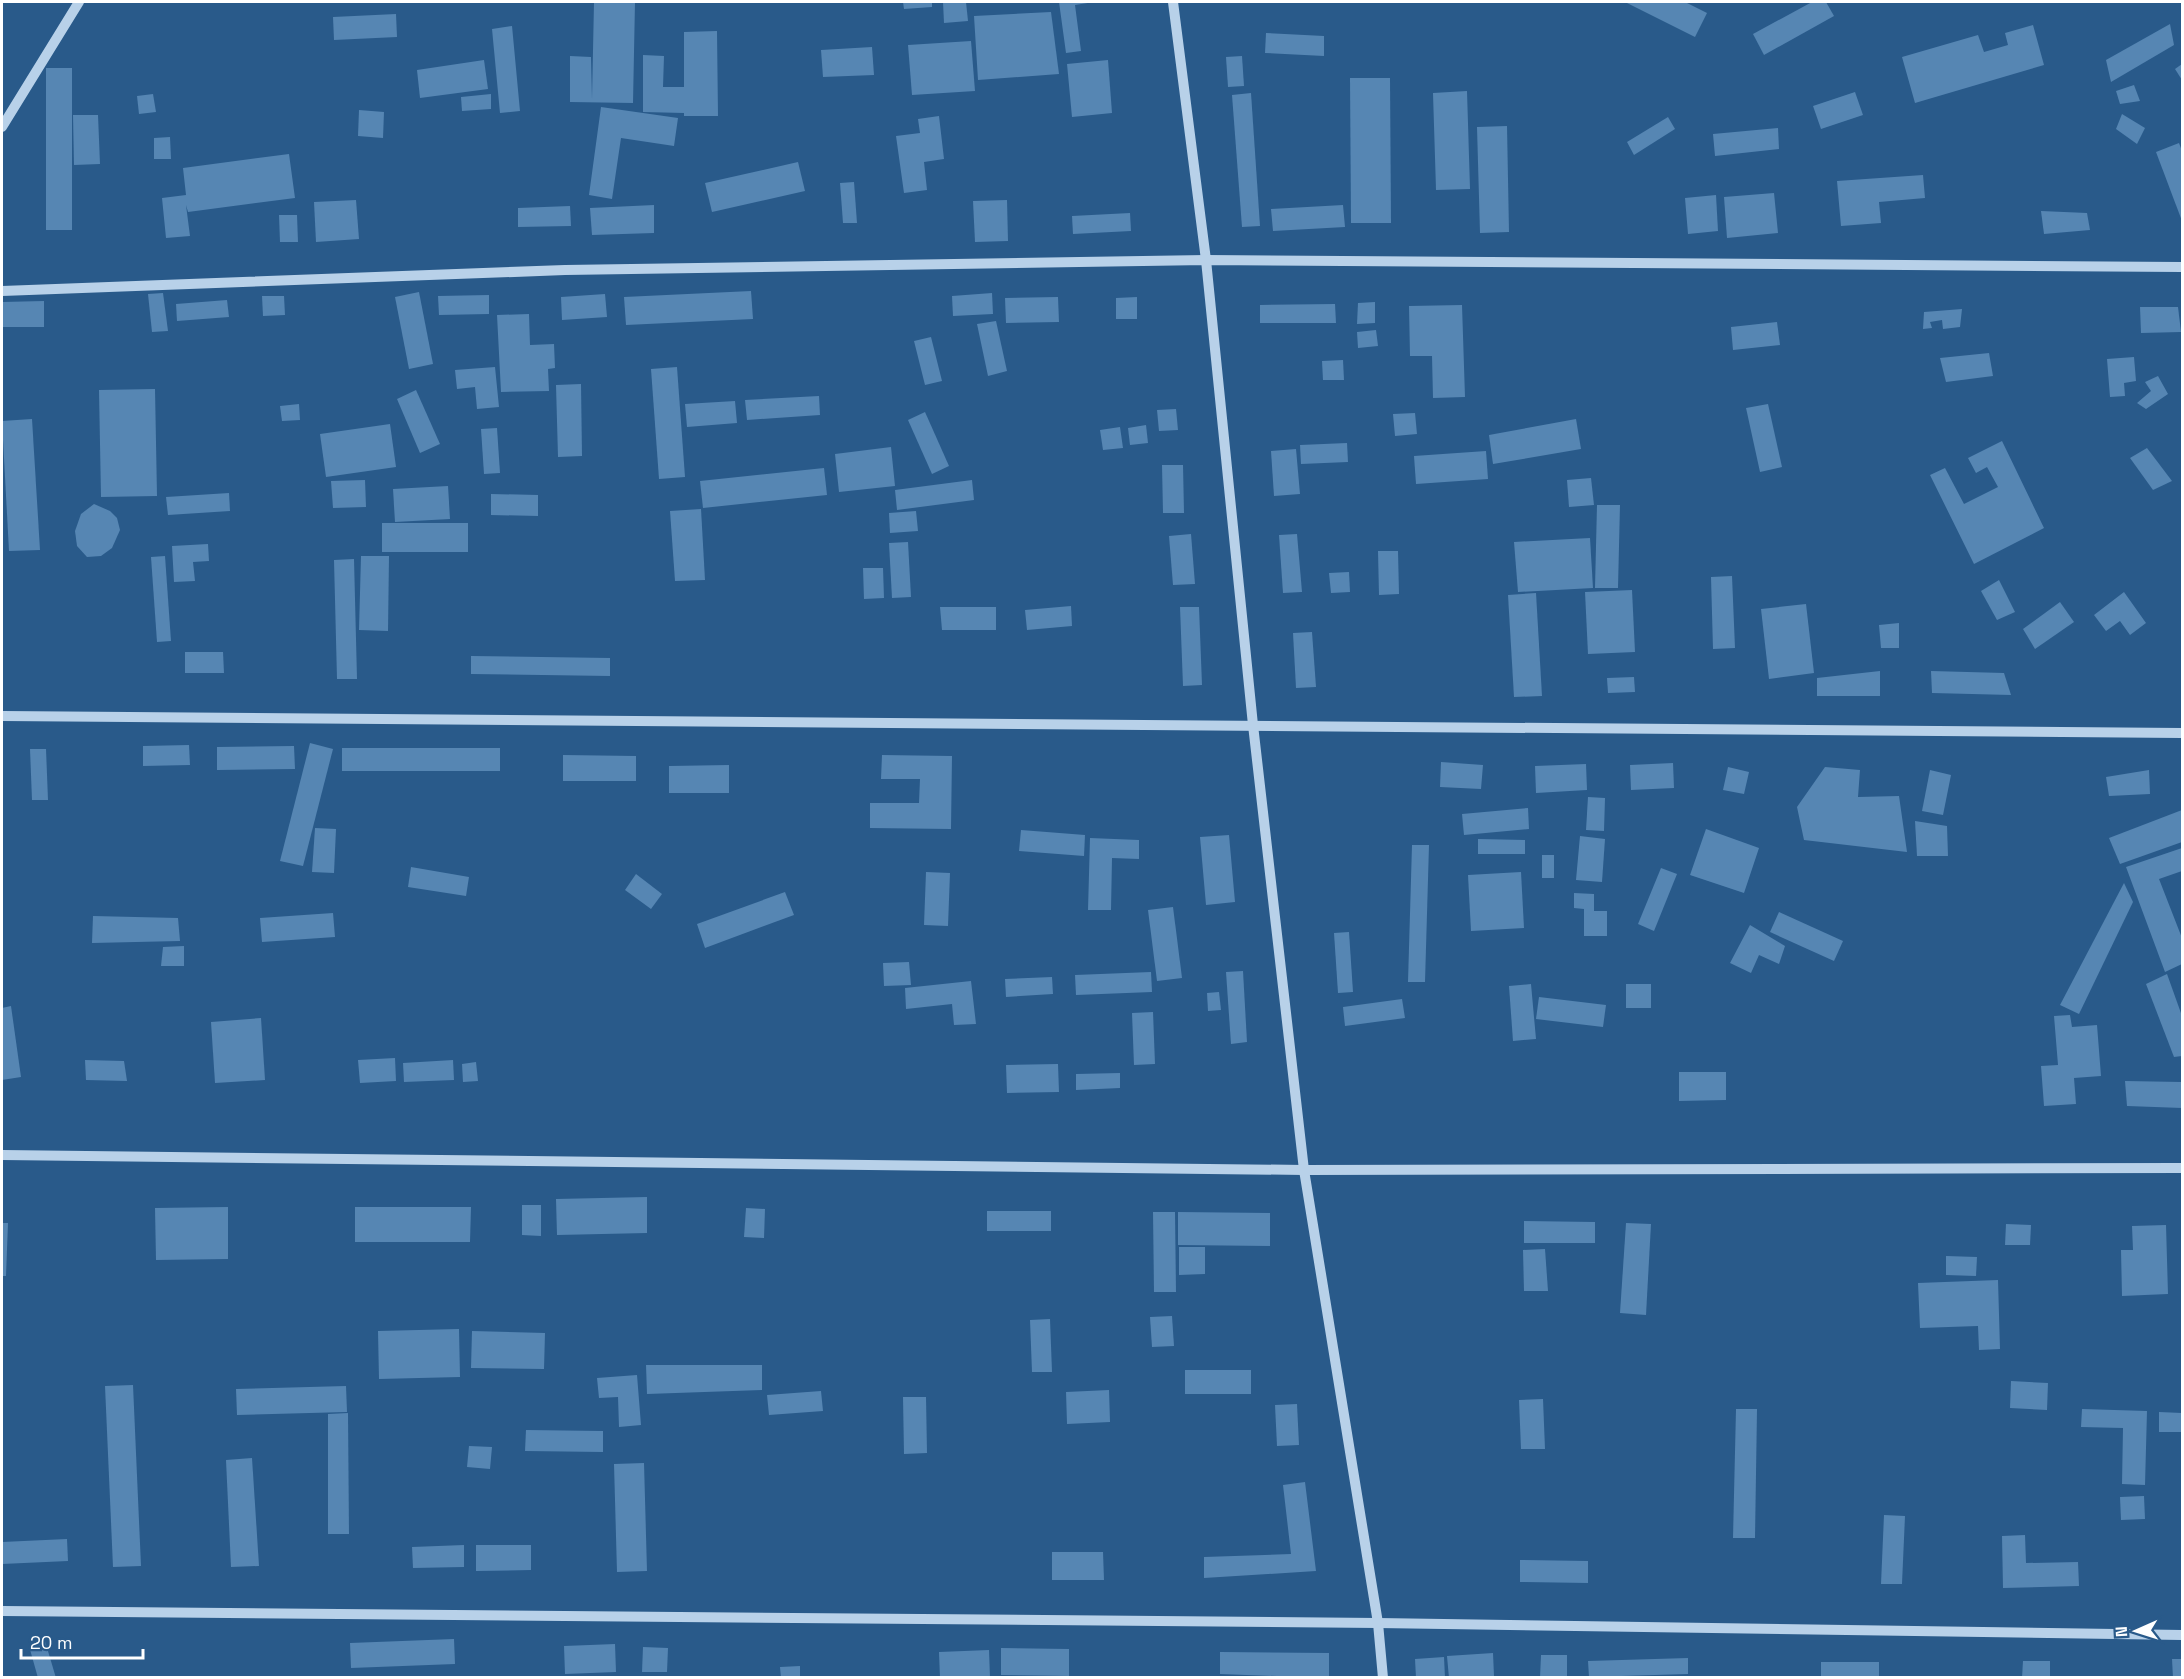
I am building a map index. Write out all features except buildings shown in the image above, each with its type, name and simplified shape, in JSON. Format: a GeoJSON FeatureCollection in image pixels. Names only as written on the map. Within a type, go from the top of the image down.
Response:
{"type":"FeatureCollection","features":[{"type":"Feature","properties":{"kind":"street"},"geometry":{"type":"LineString","coordinates":[[2,127],[79,2]]}},
{"type":"Feature","properties":{"kind":"street"},"geometry":{"type":"LineString","coordinates":[[1173,2],[1206,260],[1253,725],[1304,1170],[1378,1623],[1383,1677]]}},
{"type":"Feature","properties":{"kind":"street"},"geometry":{"type":"LineString","coordinates":[[2,291],[565,270],[1206,260],[2182,267]]}},
{"type":"Feature","properties":{"kind":"street"},"geometry":{"type":"LineString","coordinates":[[2,716],[2182,733]]}},
{"type":"Feature","properties":{"kind":"street"},"geometry":{"type":"LineString","coordinates":[[2,1155],[1304,1170],[2182,1168]]}},
{"type":"Feature","properties":{"kind":"street"},"geometry":{"type":"LineString","coordinates":[[2,1611],[1378,1623],[2182,1635]]}}]}
